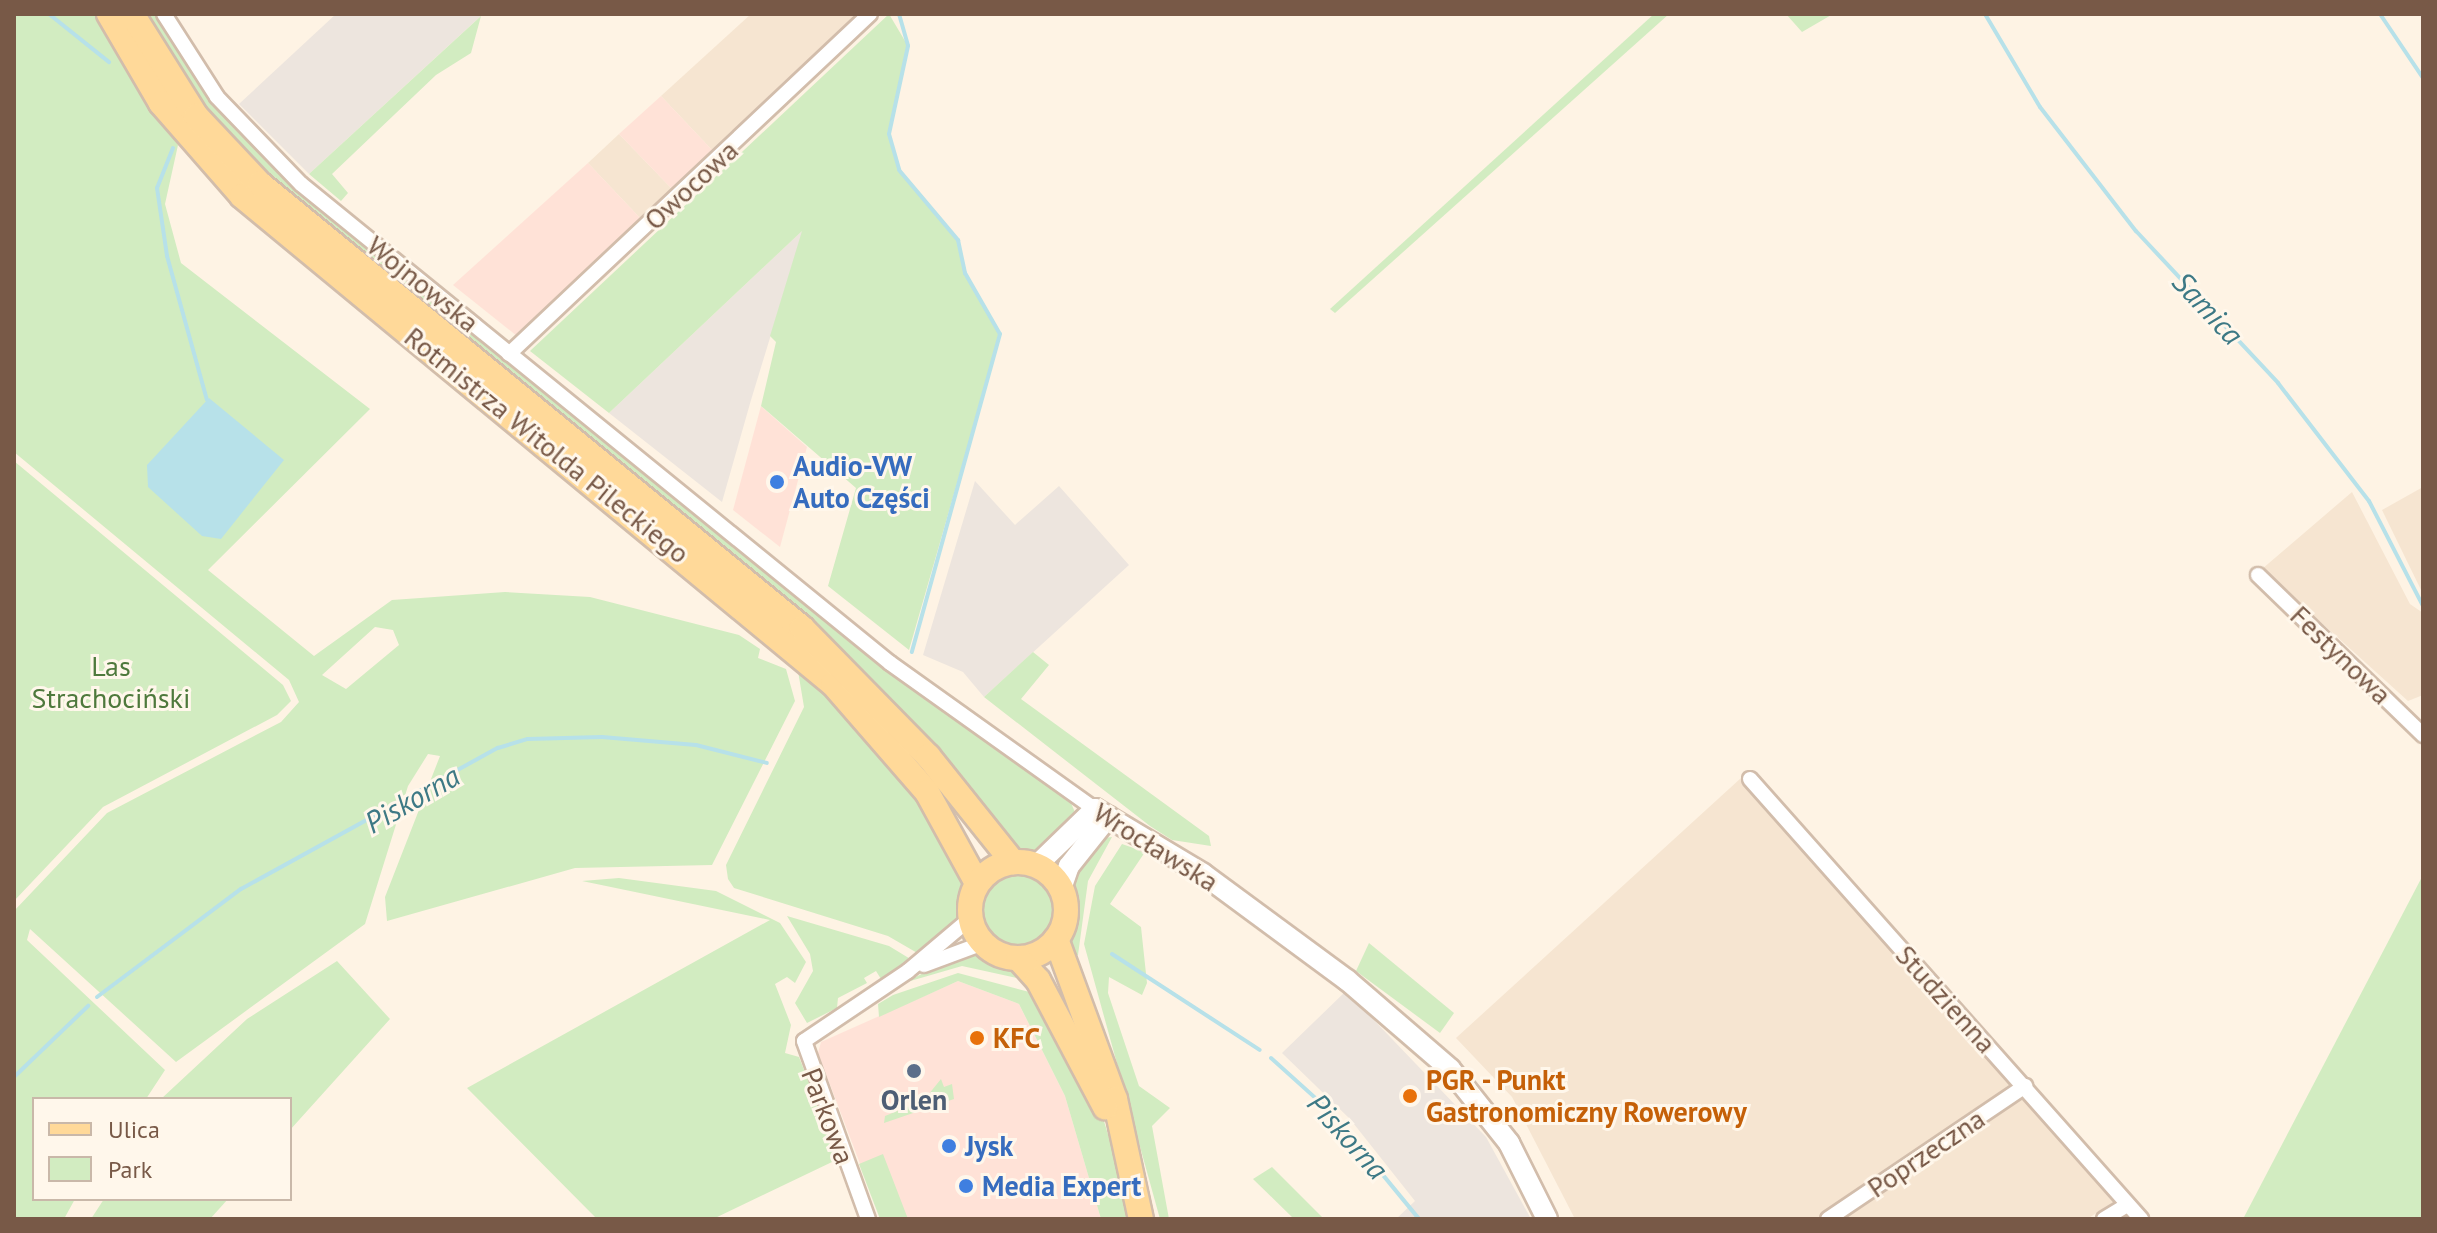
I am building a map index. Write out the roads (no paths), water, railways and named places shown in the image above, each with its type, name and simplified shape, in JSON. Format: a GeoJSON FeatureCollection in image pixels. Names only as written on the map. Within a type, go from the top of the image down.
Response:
{"type":"FeatureCollection","features":[{"type":"Feature","properties":{"kind":"main road","name":"Rotmistrza Witolda Pileckiego"},"geometry":{"type":"LineString","coordinates":[[109,14],[170,115],[242,196],[833,684],[927,792],[977,883]]}},
{"type":"Feature","properties":{"kind":"main road","name":"Rotmistrza Witolda Pileckiego"},"geometry":{"type":"LineString","coordinates":[[132,14],[196,116],[260,184],[802,628],[928,756],[1024,864]]}},
{"type":"Feature","properties":{"kind":"main road"},"geometry":{"type":"LineString","coordinates":[[1102,813],[1024,864],[977,883],[971,918],[983,943],[1018,958],[1038,980],[1127,1154]]}},
{"type":"Feature","properties":{"kind":"main road"},"geometry":{"type":"LineString","coordinates":[[1102,813],[1069,866],[1061,889],[1065,915],[1056,939],[1115,1099],[1141,1219]]}},
{"type":"Feature","properties":{"kind":"main road","name":"Wrocławska"},"geometry":{"type":"LineString","coordinates":[[1102,813],[1257,911],[1420,1040],[1486,1110],[1547,1219]]}},
{"type":"Feature","properties":{"kind":"main road"},"geometry":{"type":"LineString","coordinates":[[1024,864],[1061,889]]}},
{"type":"Feature","properties":{"kind":"main road"},"geometry":{"type":"LineString","coordinates":[[1018,958],[1056,939]]}},
{"type":"Feature","properties":{"kind":"street","name":"Wojnowska"},"geometry":{"type":"LineString","coordinates":[[164,14],[217,97],[263,149],[716,522]]}},
{"type":"Feature","properties":{"kind":"street","name":"Owocowa"},"geometry":{"type":"LineString","coordinates":[[509,354],[870,14]]}},
{"type":"Feature","properties":{"kind":"street","name":"Wrocławska"},"geometry":{"type":"LineString","coordinates":[[716,522],[959,717],[1102,813]]}},
{"type":"Feature","properties":{"kind":"street","name":"Festynowa"},"geometry":{"type":"LineString","coordinates":[[2258,575],[2423,735]]}},
{"type":"Feature","properties":{"kind":"street","name":"Studzienna"},"geometry":{"type":"LineString","coordinates":[[1750,779],[2141,1219]]}},
{"type":"Feature","properties":{"kind":"street"},"geometry":{"type":"LineString","coordinates":[[908,971],[971,918]]}},
{"type":"Feature","properties":{"kind":"street"},"geometry":{"type":"LineString","coordinates":[[908,971],[983,943]]}},
{"type":"Feature","properties":{"kind":"street","name":"Parkowa"},"geometry":{"type":"LineString","coordinates":[[868,1219],[804,1041],[908,971]]}},
{"type":"Feature","properties":{"kind":"street","name":"Poprzeczna"},"geometry":{"type":"LineString","coordinates":[[1828,1219],[2025,1086]]}},
{"type":"Feature","properties":{"kind":"street"},"geometry":{"type":"LineString","coordinates":[[2104,1219],[2127,1205]]}},
{"type":"Feature","properties":{"kind":"water"},"geometry":{"type":"Polygon","coordinates":[[[209,398],[284,460],[221,539],[202,536],[148,487],[147,465],[209,398]]]}},
{"type":"Feature","properties":{"kind":"waterway"},"geometry":{"type":"LineString","coordinates":[[49,14],[109,62]]}},
{"type":"Feature","properties":{"kind":"waterway"},"geometry":{"type":"LineString","coordinates":[[899,14],[908,46],[889,134],[899,170],[958,240],[965,273],[1000,334],[912,652]]}},
{"type":"Feature","properties":{"kind":"waterway","name":"Samica"},"geometry":{"type":"LineString","coordinates":[[1985,14],[2040,107],[2136,231],[2278,383],[2369,501],[2423,606]]}},
{"type":"Feature","properties":{"kind":"waterway"},"geometry":{"type":"LineString","coordinates":[[2380,14],[2423,78]]}},
{"type":"Feature","properties":{"kind":"waterway"},"geometry":{"type":"LineString","coordinates":[[173,148],[157,188],[167,256],[207,400]]}},
{"type":"Feature","properties":{"kind":"waterway","name":"Piskorna"},"geometry":{"type":"LineString","coordinates":[[97,997],[241,889],[498,748],[528,739],[602,737],[696,745],[767,763]]}},
{"type":"Feature","properties":{"kind":"waterway","name":"Piskorna"},"geometry":{"type":"LineString","coordinates":[[1112,954],[1260,1050]]}},
{"type":"Feature","properties":{"kind":"waterway","name":"Piskorna"},"geometry":{"type":"LineString","coordinates":[[14,1077],[88,1006]]}},
{"type":"Feature","properties":{"kind":"waterway","name":"Piskorna"},"geometry":{"type":"LineString","coordinates":[[1271,1058],[1332,1113],[1419,1219]]}},
{"type":"Feature","properties":{"kind":"place","name":"Audio-VW Auto Części"},"geometry":{"type":"Point","coordinates":[777,482]}},
{"type":"Feature","properties":{"kind":"place","name":"KFC"},"geometry":{"type":"Point","coordinates":[977,1038]}},
{"type":"Feature","properties":{"kind":"place","name":"Orlen"},"geometry":{"type":"Point","coordinates":[914,1071]}},
{"type":"Feature","properties":{"kind":"place","name":"PGR - Punkt Gastronomiczny Rowerowy"},"geometry":{"type":"Point","coordinates":[1410,1096]}},
{"type":"Feature","properties":{"kind":"place","name":"Jysk"},"geometry":{"type":"Point","coordinates":[949,1146]}},
{"type":"Feature","properties":{"kind":"place","name":"Media Expert"},"geometry":{"type":"Point","coordinates":[966,1186]}},
{"type":"Feature","properties":{"kind":"park label","name":"Las Strachociński"},"geometry":{"type":"Point","coordinates":[111,682]}}]}
